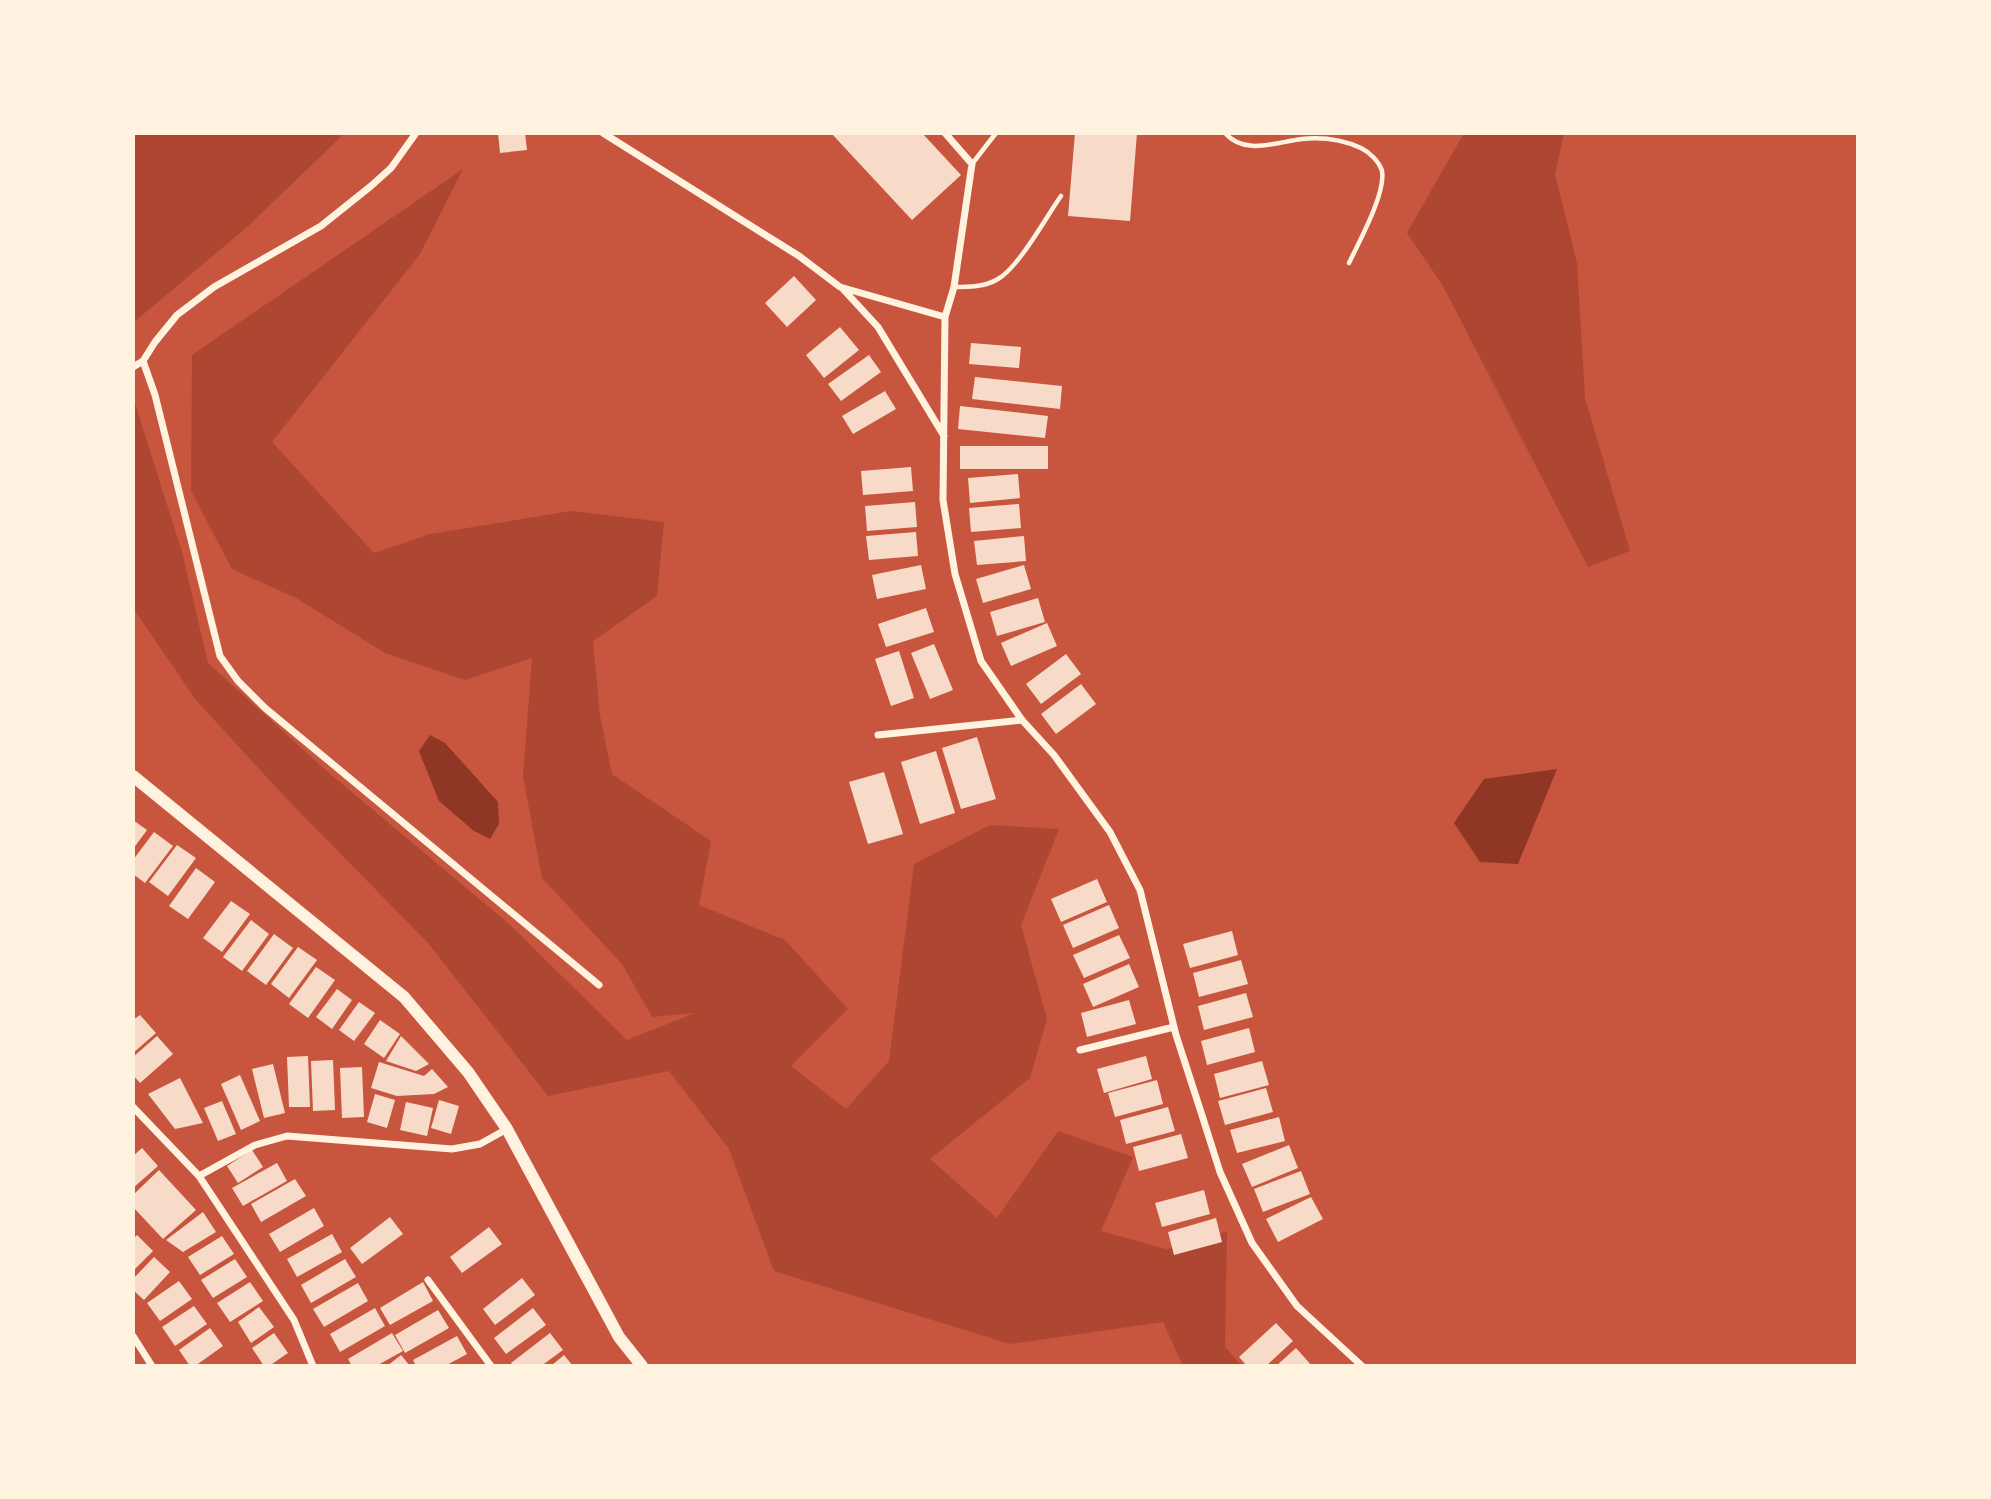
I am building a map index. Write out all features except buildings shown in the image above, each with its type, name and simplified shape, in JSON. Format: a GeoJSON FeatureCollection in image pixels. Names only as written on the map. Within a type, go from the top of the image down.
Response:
{"type":"FeatureCollection","features":[{"type":"Feature","properties":{"kind":"street"},"geometry":{"type":"LineString","coordinates":[[133,367],[143,361],[177,315],[214,287],[321,226],[391,168],[416,133]]}},
{"type":"Feature","properties":{"kind":"street"},"geometry":{"type":"LineString","coordinates":[[603,133],[799,256],[840,287],[878,327],[944,437]]}},
{"type":"Feature","properties":{"kind":"street"},"geometry":{"type":"LineString","coordinates":[[945,133],[972,164],[954,287],[945,317],[943,500],[955,575],[981,661],[1022,720],[1054,755],[1110,832],[1140,890],[1174,1027],[1220,1172],[1251,1243],[1297,1306],[1362,1366]]}},
{"type":"Feature","properties":{"kind":"street"},"geometry":{"type":"LineString","coordinates":[[840,287],[945,317]]}},
{"type":"Feature","properties":{"kind":"street"},"geometry":{"type":"LineString","coordinates":[[143,361],[155,395],[220,656],[238,681],[265,708],[599,985]]}},
{"type":"Feature","properties":{"kind":"street"},"geometry":{"type":"LineString","coordinates":[[878,736],[1022,720]]}},
{"type":"Feature","properties":{"kind":"street"},"geometry":{"type":"LineString","coordinates":[[133,776],[404,997],[468,1072],[507,1129],[620,1338],[642,1366]]}},
{"type":"Feature","properties":{"kind":"street"},"geometry":{"type":"LineString","coordinates":[[1080,1050],[1174,1027]]}},
{"type":"Feature","properties":{"kind":"street"},"geometry":{"type":"LineString","coordinates":[[133,1107],[199,1176],[295,1320],[313,1366]]}},
{"type":"Feature","properties":{"kind":"street"},"geometry":{"type":"LineString","coordinates":[[199,1176],[255,1144],[287,1136],[452,1149],[480,1144],[507,1129]]}},
{"type":"Feature","properties":{"kind":"street"},"geometry":{"type":"LineString","coordinates":[[428,1280],[491,1366]]}},
{"type":"Feature","properties":{"kind":"street"},"geometry":{"type":"LineString","coordinates":[[133,1336],[152,1366]]}},
{"type":"Feature","properties":{"kind":"lane"},"geometry":{"type":"LineString","coordinates":[[972,164],[996,133]]}},
{"type":"Feature","properties":{"kind":"lane"},"geometry":{"type":"LineString","coordinates":[[1225,133],[1232,140],[1251,147],[1305,139],[1345,141],[1370,152],[1382,171],[1378,202],[1349,263]]}},
{"type":"Feature","properties":{"kind":"lane"},"geometry":{"type":"LineString","coordinates":[[954,287],[973,287],[997,280],[1014,264],[1061,196]]}},
{"type":"Feature","properties":{"kind":"shaded area"},"geometry":{"type":"Polygon","coordinates":[[[133,133],[345,133],[246,228],[133,323],[133,133]]]}},
{"type":"Feature","properties":{"kind":"shaded area"},"geometry":{"type":"Polygon","coordinates":[[[1464,133],[1564,133],[1555,174],[1577,263],[1585,398],[1630,551],[1588,567],[1443,286],[1407,233],[1464,133]]]}},
{"type":"Feature","properties":{"kind":"shaded area"},"geometry":{"type":"Polygon","coordinates":[[[463,169],[420,254],[272,442],[374,553],[430,534],[571,511],[664,522],[657,596],[593,641],[600,716],[612,774],[711,841],[699,905],[785,940],[848,1009],[791,1066],[846,1109],[889,1061],[914,864],[990,825],[1059,829],[1021,925],[1047,1019],[1030,1078],[930,1159],[997,1218],[1058,1131],[1133,1157],[1101,1231],[1166,1249],[1227,1232],[1225,1347],[1242,1366],[1183,1366],[1163,1322],[1010,1344],[774,1271],[729,1149],[669,1071],[548,1096],[428,943],[283,795],[196,700],[135,611],[133,397],[182,552],[208,663],[329,773],[508,923],[627,1040],[695,1013],[652,1017],[622,964],[542,878],[523,776],[532,658],[465,680],[385,653],[296,598],[232,569],[191,491],[192,355],[463,169]]]}},
{"type":"Feature","properties":{"kind":"shaded area"},"geometry":{"type":"Polygon","coordinates":[[[430,735],[445,743],[498,802],[499,824],[490,839],[474,831],[439,801],[419,751],[430,735]]]}},
{"type":"Feature","properties":{"kind":"shaded area"},"geometry":{"type":"Polygon","coordinates":[[[1557,769],[1518,864],[1480,862],[1454,823],[1484,779],[1557,769]]]}}]}
